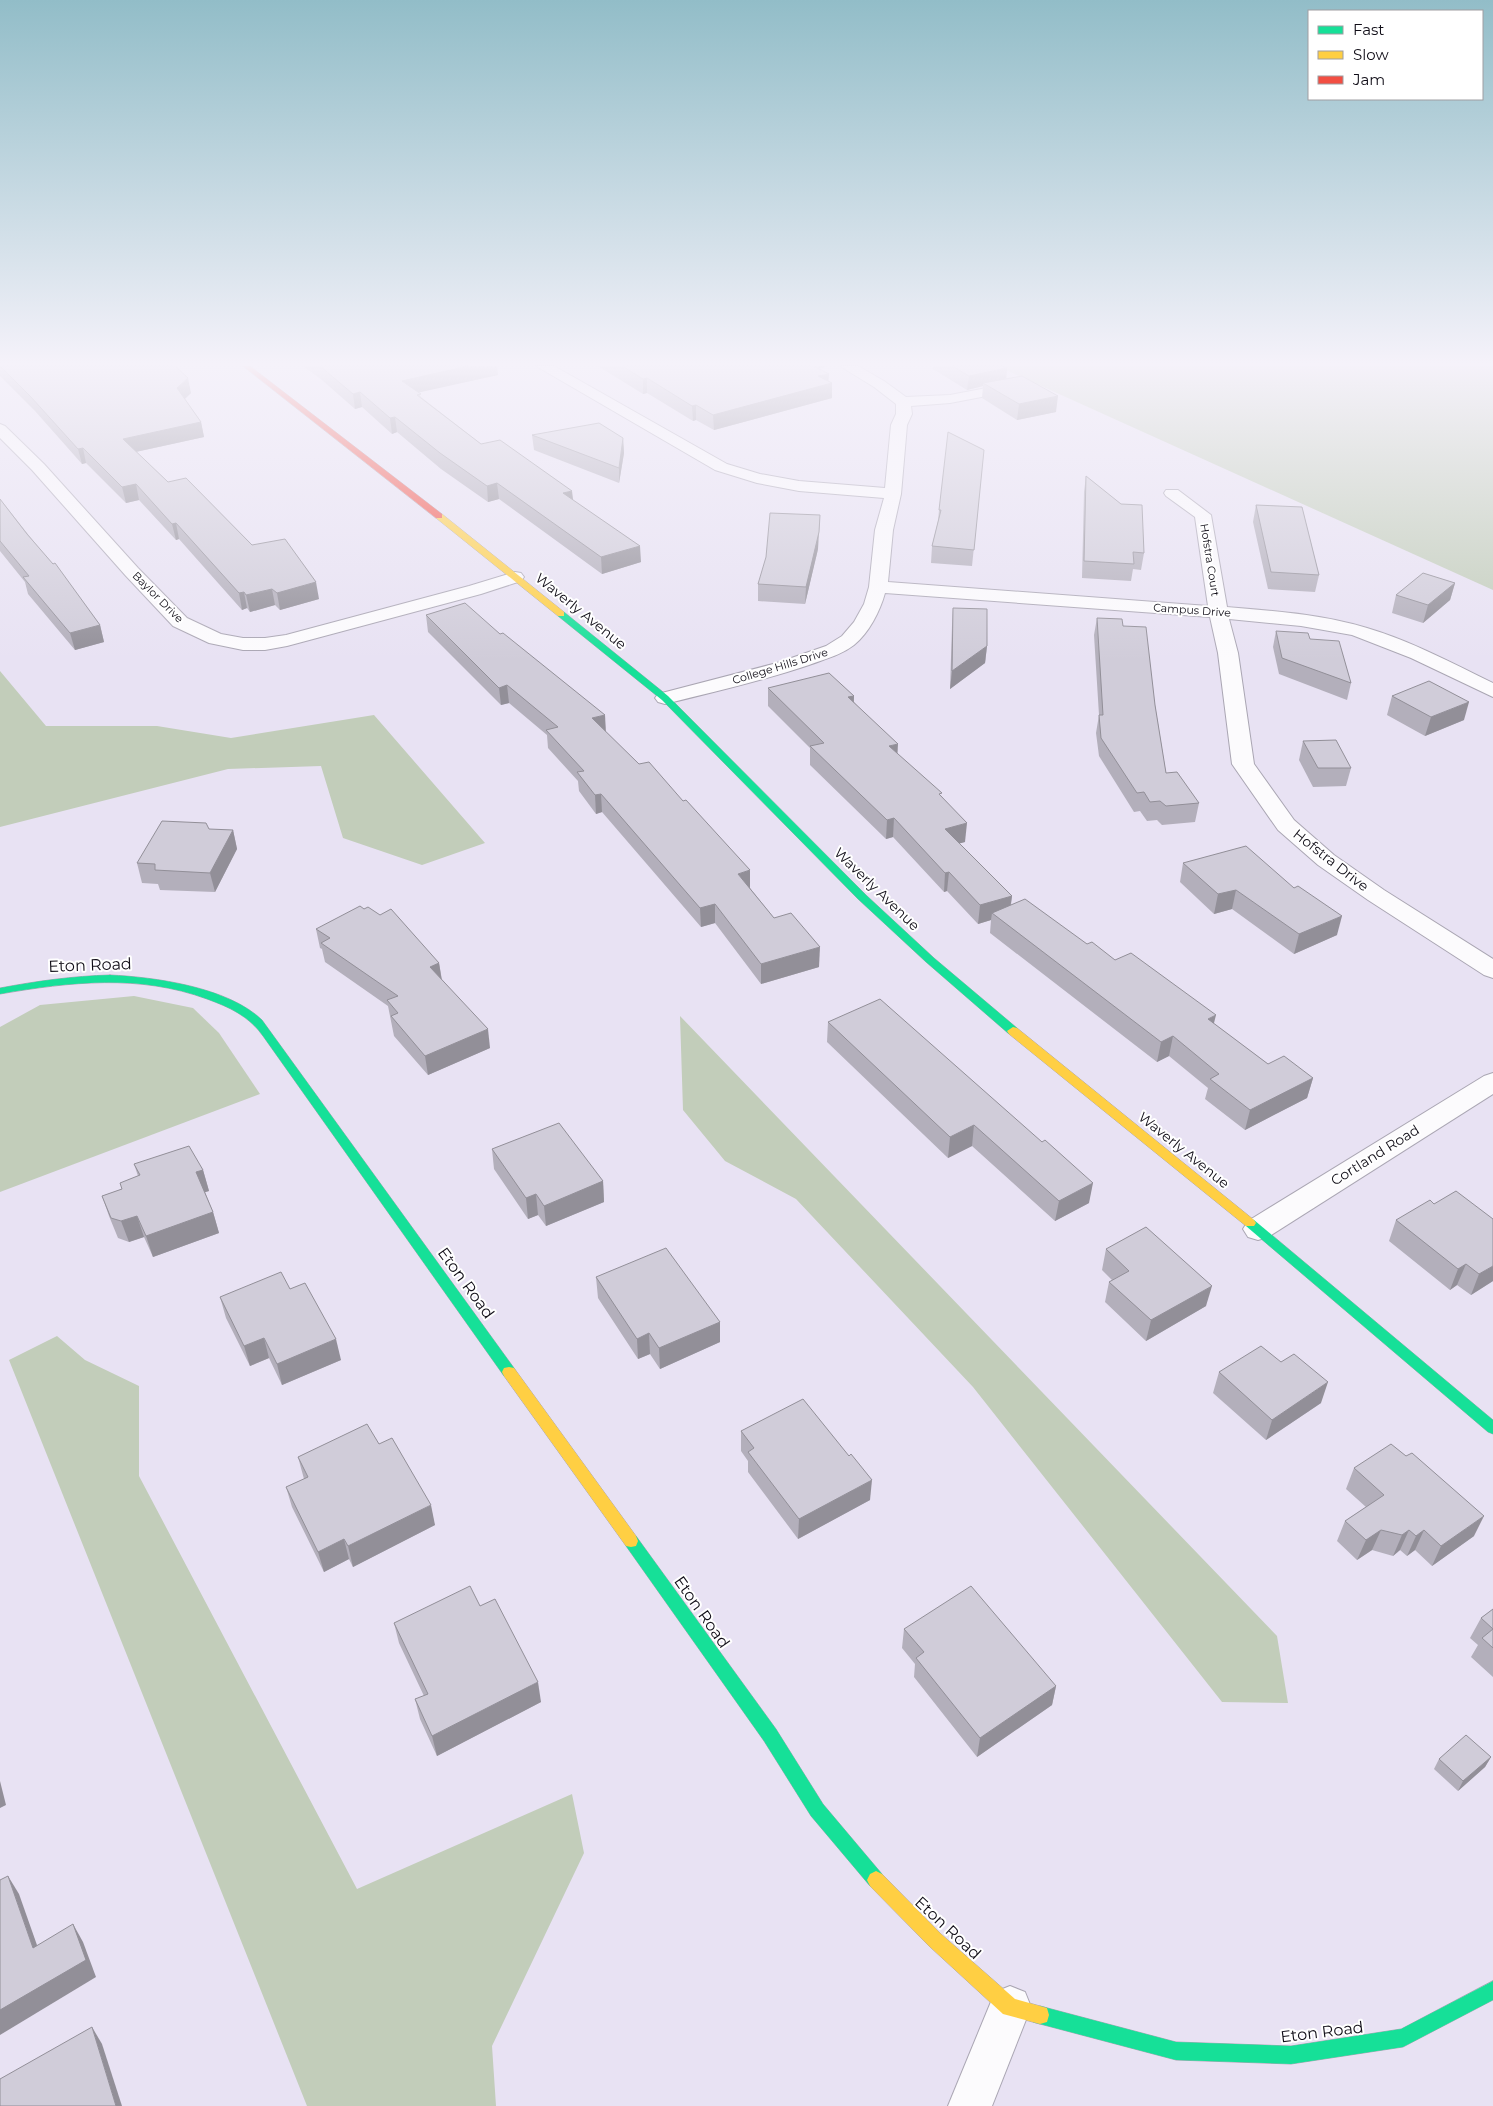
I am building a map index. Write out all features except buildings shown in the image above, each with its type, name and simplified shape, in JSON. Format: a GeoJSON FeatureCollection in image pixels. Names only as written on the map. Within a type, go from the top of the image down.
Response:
{"type":"FeatureCollection","features":[{"type":"Feature","properties":{"kind":"street","name":"Baylor Drive"},"geometry":{"type":"LineString","coordinates":[[35,464],[180,622],[216,639],[243,644],[265,644],[286,640],[475,590],[515,577]]}},
{"type":"Feature","properties":{"kind":"street","name":"Waverly Avenue"},"geometry":{"type":"LineString","coordinates":[[373,464],[665,698],[862,897],[930,960],[996,1018],[1258,1229],[1493,1428]]}},
{"type":"Feature","properties":{"kind":"street"},"geometry":{"type":"LineString","coordinates":[[715,464],[756,478],[799,486],[893,494]]}},
{"type":"Feature","properties":{"kind":"street","name":"College Hills Drive"},"geometry":{"type":"LineString","coordinates":[[665,698],[784,666],[833,650],[849,640],[862,624],[873,604],[878,587],[884,530],[893,494],[896,464]]}},
{"type":"Feature","properties":{"kind":"street","name":"Hofstra Court"},"geometry":{"type":"LineString","coordinates":[[1172,493],[1202,515],[1218,612]]}},
{"type":"Feature","properties":{"kind":"street","name":"Campus Drive"},"geometry":{"type":"LineString","coordinates":[[878,587],[1286,618],[1348,629],[1375,637],[1424,656],[1493,692]]}},
{"type":"Feature","properties":{"kind":"street","name":"Hofstra Drive"},"geometry":{"type":"LineString","coordinates":[[1218,612],[1228,653],[1243,764],[1286,825],[1326,860],[1376,895],[1493,970]]}},
{"type":"Feature","properties":{"kind":"street","name":"Eton Road"},"geometry":{"type":"LineString","coordinates":[[0,991],[35,984],[124,977],[176,984],[214,997],[252,1016],[287,1061],[770,1734],[818,1810],[869,1874],[935,1940],[1010,2007],[1176,2051],[1291,2055],[1403,2038],[1493,1990]]}},
{"type":"Feature","properties":{"kind":"street","name":"Cortland Road"},"geometry":{"type":"LineString","coordinates":[[1258,1229],[1493,1082]]}},
{"type":"Feature","properties":{"kind":"street"},"geometry":{"type":"LineString","coordinates":[[970,2106],[1010,2007]]}},
{"type":"Feature","properties":{"kind":"green space"},"geometry":{"type":"Polygon","coordinates":[[[1215,464],[1493,464],[1493,590],[1215,464]]]}},
{"type":"Feature","properties":{"kind":"green space"},"geometry":{"type":"Polygon","coordinates":[[[0,671],[46,726],[157,726],[231,738],[374,715],[485,843],[422,865],[343,838],[321,766],[228,769],[0,827],[0,671]]]}},
{"type":"Feature","properties":{"kind":"green space"},"geometry":{"type":"Polygon","coordinates":[[[134,996],[193,1008],[219,1033],[260,1094],[0,1192],[0,1027],[40,1005],[134,996]]]}},
{"type":"Feature","properties":{"kind":"green space"},"geometry":{"type":"Polygon","coordinates":[[[680,1016],[1277,1636],[1288,1703],[1222,1702],[973,1387],[796,1199],[725,1161],[683,1110],[680,1016]]]}},
{"type":"Feature","properties":{"kind":"green space"},"geometry":{"type":"Polygon","coordinates":[[[57,1336],[85,1360],[139,1386],[139,1476],[357,1889],[572,1794],[584,1853],[492,2046],[496,2106],[307,2106],[9,1360],[57,1336]]]}},
{"type":"Feature","properties":{"kind":"traffic: fast"},"geometry":{"type":"LineString","coordinates":[[561,614],[665,698],[862,897],[930,960],[1013,1031]]}},
{"type":"Feature","properties":{"kind":"traffic: fast"},"geometry":{"type":"LineString","coordinates":[[0,991],[82,979],[137,980],[191,989],[217,999],[251,1016],[267,1033],[509,1372]]}},
{"type":"Feature","properties":{"kind":"traffic: fast"},"geometry":{"type":"LineString","coordinates":[[1250,1223],[1493,1428]]}},
{"type":"Feature","properties":{"kind":"traffic: fast"},"geometry":{"type":"LineString","coordinates":[[631,1541],[770,1735],[817,1810],[876,1880]]}},
{"type":"Feature","properties":{"kind":"traffic: fast"},"geometry":{"type":"LineString","coordinates":[[1040,2015],[1176,2051],[1291,2055],[1403,2038],[1493,1990]]}},
{"type":"Feature","properties":{"kind":"traffic: slow"},"geometry":{"type":"LineString","coordinates":[[439,516],[561,614]]}},
{"type":"Feature","properties":{"kind":"traffic: slow"},"geometry":{"type":"LineString","coordinates":[[1013,1031],[1250,1223]]}},
{"type":"Feature","properties":{"kind":"traffic: slow"},"geometry":{"type":"LineString","coordinates":[[509,1372],[631,1541]]}},
{"type":"Feature","properties":{"kind":"traffic: slow"},"geometry":{"type":"LineString","coordinates":[[876,1880],[935,1940],[1010,2007],[1040,2015]]}},
{"type":"Feature","properties":{"kind":"traffic: jam"},"geometry":{"type":"LineString","coordinates":[[372,464],[439,516]]}}]}
